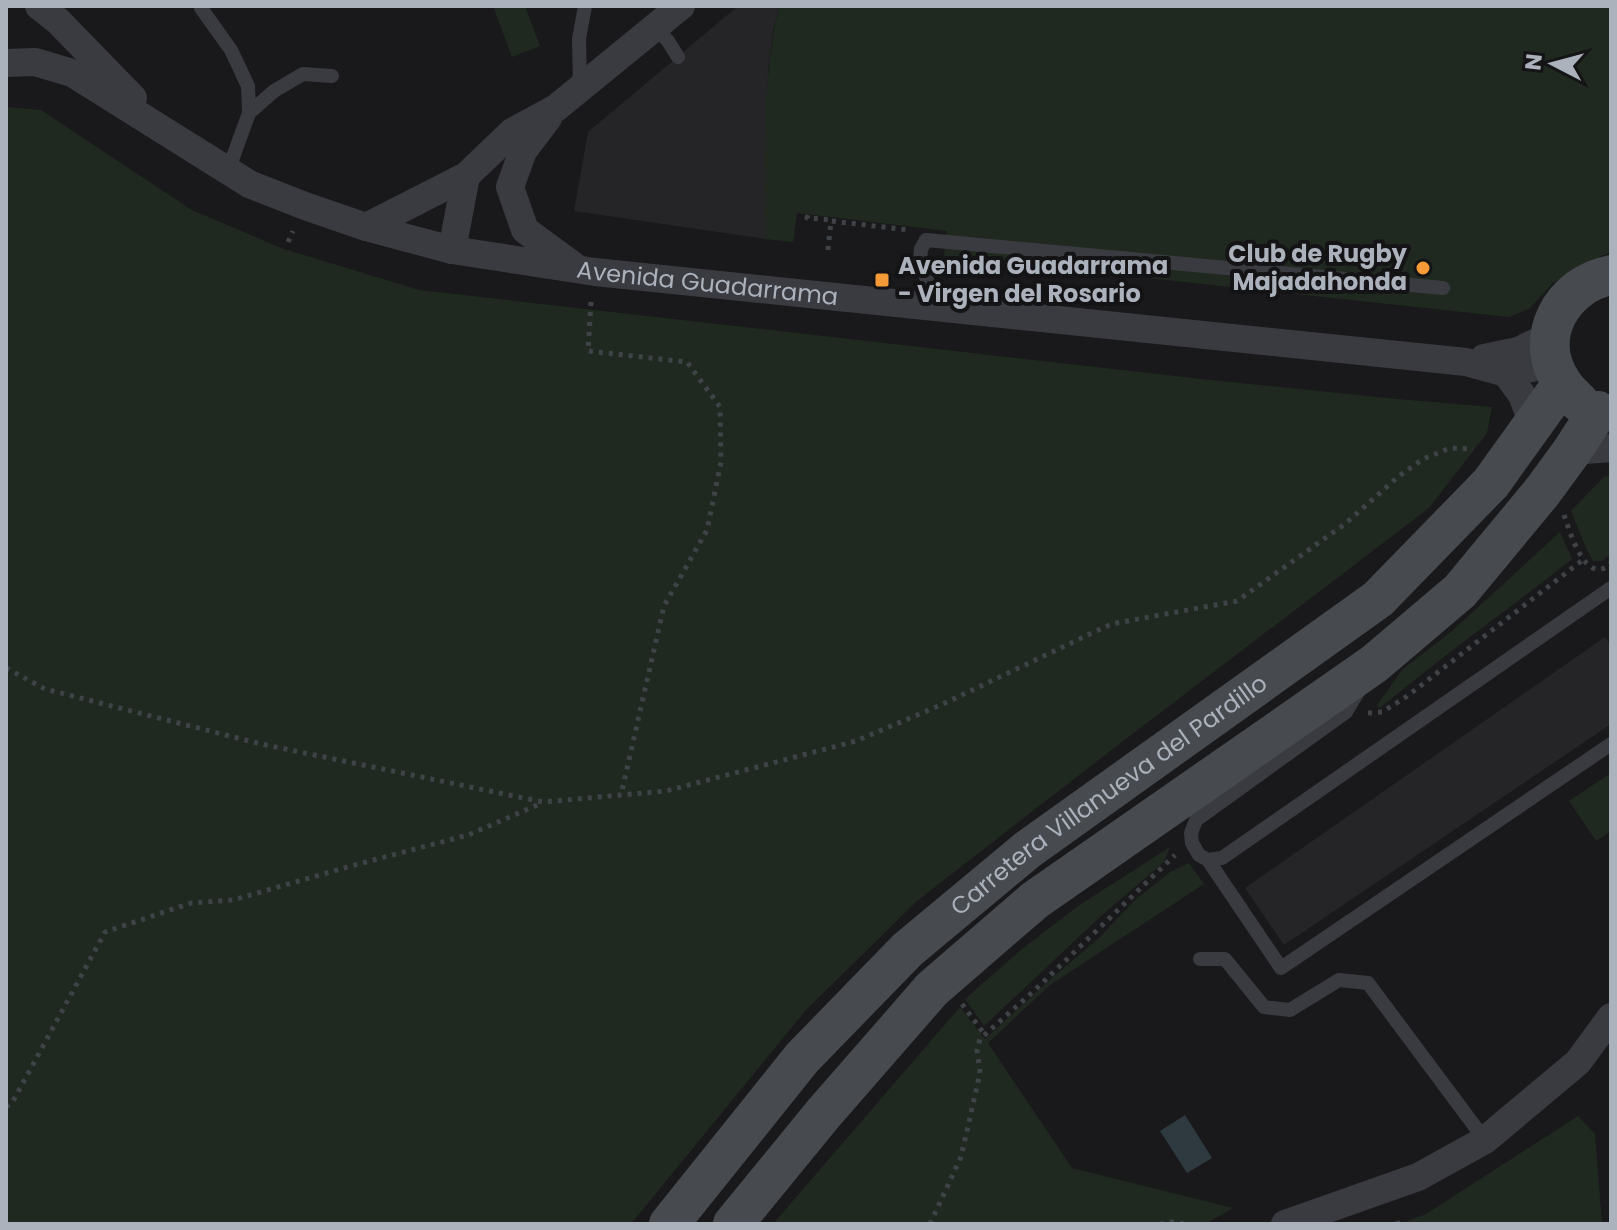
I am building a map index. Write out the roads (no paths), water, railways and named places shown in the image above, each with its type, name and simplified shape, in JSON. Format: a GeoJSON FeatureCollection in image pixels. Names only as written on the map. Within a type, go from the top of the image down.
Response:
{"type":"FeatureCollection","features":[{"type":"Feature","properties":{"kind":"street","name":"Avenida Guadarrama"},"geometry":{"type":"LineString","coordinates":[[39,6],[58,21],[165,130]]}},
{"type":"Feature","properties":{"kind":"street"},"geometry":{"type":"LineString","coordinates":[[366,227],[466,176],[512,132],[556,108],[681,6]]}},
{"type":"Feature","properties":{"kind":"street","name":"Avenida Guadarrama"},"geometry":{"type":"LineString","coordinates":[[6,63],[35,62],[72,73],[249,184],[366,227],[452,250],[595,272],[1466,362],[1506,373],[1555,361]]}},
{"type":"Feature","properties":{"kind":"street"},"geometry":{"type":"LineString","coordinates":[[556,108],[523,151],[510,187],[525,230],[576,268]]}},
{"type":"Feature","properties":{"kind":"street"},"geometry":{"type":"LineString","coordinates":[[452,250],[466,176]]}},
{"type":"Feature","properties":{"kind":"street","name":"Carretera Villanueva del Pardillo"},"geometry":{"type":"LineString","coordinates":[[669,1224],[802,1058],[908,949],[1027,850],[1378,599],[1491,483],[1533,424],[1555,361],[1558,311],[1573,291],[1595,278],[1611,275]]}},
{"type":"Feature","properties":{"kind":"street","name":"Avenida Guadarrama"},"geometry":{"type":"LineString","coordinates":[[1466,362],[1518,351],[1555,361]]}},
{"type":"Feature","properties":{"kind":"street"},"geometry":{"type":"LineString","coordinates":[[1555,361],[1598,431]]}},
{"type":"Feature","properties":{"kind":"street"},"geometry":{"type":"LineString","coordinates":[[1506,373],[1522,395],[1533,424]]}},
{"type":"Feature","properties":{"kind":"street","name":"Carretera Villanueva del Pardillo"},"geometry":{"type":"LineString","coordinates":[[733,1224],[823,1114],[932,989],[1035,900],[1374,664],[1460,591],[1542,492],[1598,431]]}},
{"type":"Feature","properties":{"kind":"street"},"geometry":{"type":"LineString","coordinates":[[1285,1224],[1418,1177],[1485,1140],[1578,1062],[1611,1017]]}},
{"type":"Feature","properties":{"kind":"lane"},"geometry":{"type":"LineString","coordinates":[[580,88],[579,39],[585,6]]}},
{"type":"Feature","properties":{"kind":"lane"},"geometry":{"type":"LineString","coordinates":[[201,8],[231,50],[248,86],[249,113],[228,171]]}},
{"type":"Feature","properties":{"kind":"lane"},"geometry":{"type":"LineString","coordinates":[[655,27],[678,57]]}},
{"type":"Feature","properties":{"kind":"lane"},"geometry":{"type":"LineString","coordinates":[[249,113],[274,91],[303,74],[332,76]]}},
{"type":"Feature","properties":{"kind":"lane"},"geometry":{"type":"LineString","coordinates":[[936,306],[920,260],[926,240],[1443,288]]}},
{"type":"Feature","properties":{"kind":"lane"},"geometry":{"type":"LineString","coordinates":[[1208,860],[1222,858],[1611,588]]}},
{"type":"Feature","properties":{"kind":"lane"},"geometry":{"type":"LineString","coordinates":[[1374,664],[1346,712],[1196,820],[1191,833],[1192,843],[1199,855],[1208,860],[1281,968],[1611,744]]}},
{"type":"Feature","properties":{"kind":"lane"},"geometry":{"type":"LineString","coordinates":[[1200,959],[1225,959],[1264,1007],[1290,1010],[1339,980],[1368,983],[1485,1140]]}},
{"type":"Feature","properties":{"kind":"place","name":"Club de Rugby Majadahonda"},"geometry":{"type":"Point","coordinates":[1423,268]}},
{"type":"Feature","properties":{"kind":"place","name":"Avenida Guadarrama - Virgen del Rosario"},"geometry":{"type":"Point","coordinates":[882,280]}}]}
